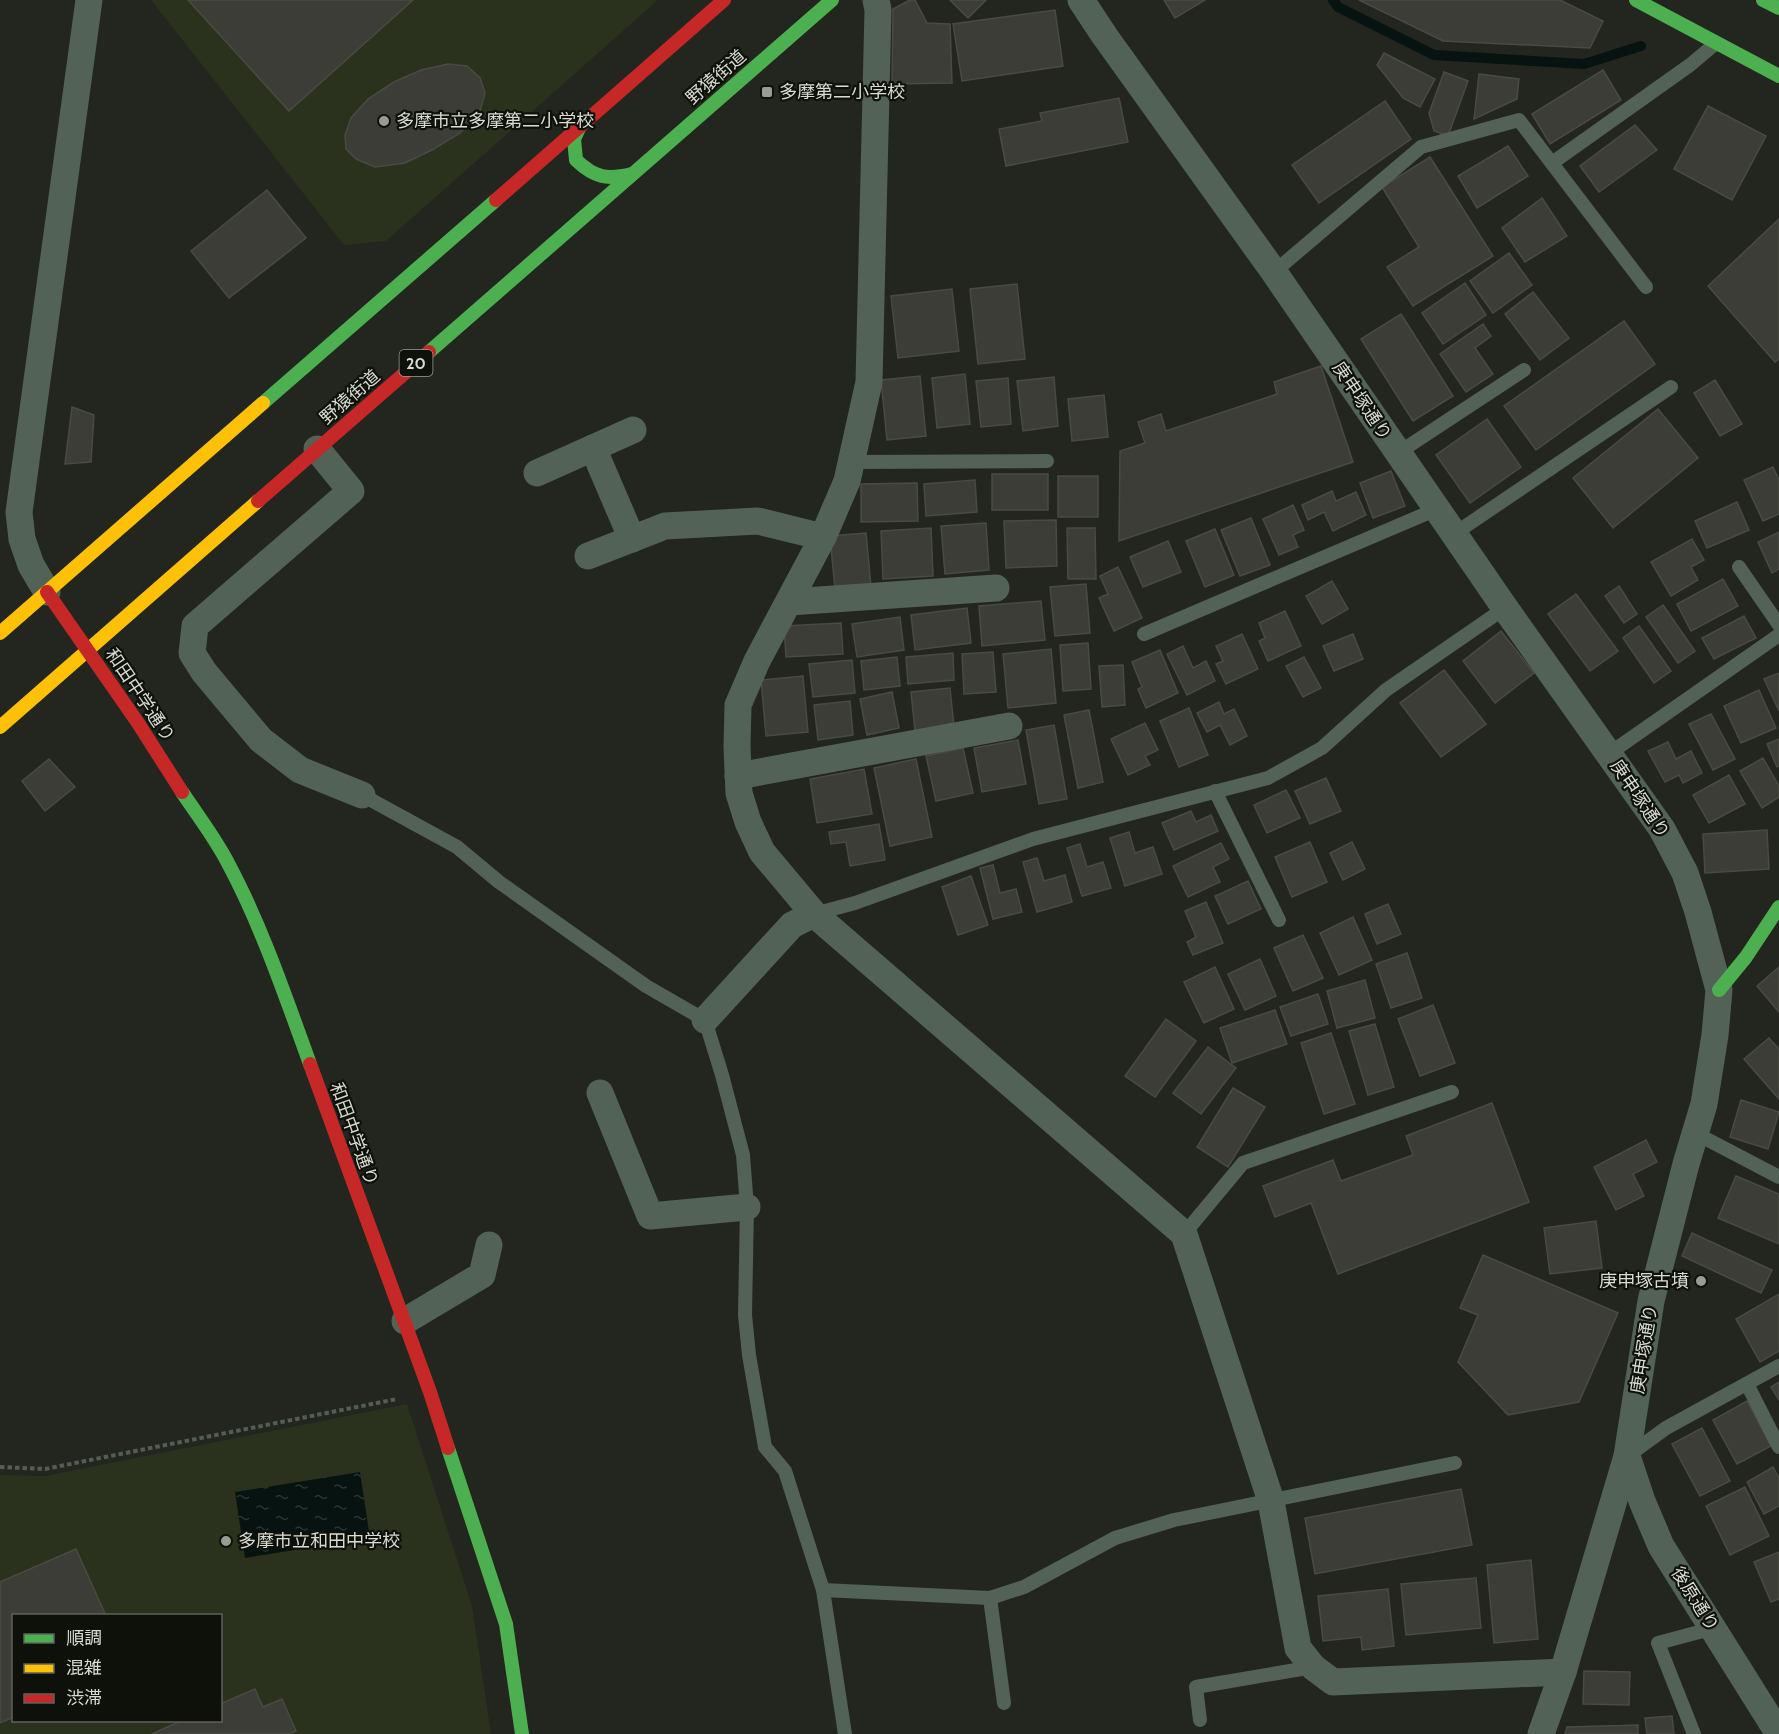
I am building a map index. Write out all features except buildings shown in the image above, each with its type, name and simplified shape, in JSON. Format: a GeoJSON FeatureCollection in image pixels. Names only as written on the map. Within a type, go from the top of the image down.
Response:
{"type":"FeatureCollection","features":[{"type":"Feature","properties":{"kind":"main road"},"geometry":{"type":"LineString","coordinates":[[0,633],[724,0]]}},
{"type":"Feature","properties":{"kind":"main road","name":"野猿街道"},"geometry":{"type":"LineString","coordinates":[[0,727],[832,0]]}},
{"type":"Feature","properties":{"kind":"main road"},"geometry":{"type":"LineString","coordinates":[[1636,0],[1779,76]]}},
{"type":"Feature","properties":{"kind":"main road"},"geometry":{"type":"LineString","coordinates":[[1763,0],[1779,8]]}},
{"type":"Feature","properties":{"kind":"main road"},"geometry":{"type":"LineString","coordinates":[[580,126],[574,139],[576,160],[584,170],[597,176],[614,179],[632,174]]}},
{"type":"Feature","properties":{"kind":"main road","name":"和田中学通り"},"geometry":{"type":"LineString","coordinates":[[46,592],[138,723],[228,864],[246,900],[290,1006],[430,1392],[506,1624],[522,1734]]}},
{"type":"Feature","properties":{"kind":"main road"},"geometry":{"type":"LineString","coordinates":[[1719,990],[1746,957],[1779,907]]}},
{"type":"Feature","properties":{"kind":"street"},"geometry":{"type":"LineString","coordinates":[[46,592],[31,565],[22,539],[20,512],[89,0]]}},
{"type":"Feature","properties":{"kind":"street"},"geometry":{"type":"LineString","coordinates":[[876,0],[869,382],[847,481],[823,537],[757,661],[738,705],[736,747],[739,793],[748,822],[762,852],[814,914],[1184,1234],[1271,1501],[1298,1648],[1313,1667],[1333,1682],[1563,1672]]}},
{"type":"Feature","properties":{"kind":"street","name":"庚申塚通り"},"geometry":{"type":"LineString","coordinates":[[1081,0],[1274,272],[1505,608],[1662,829],[1685,873],[1719,990],[1715,1035],[1704,1104],[1651,1300],[1627,1456],[1563,1672],[1541,1734]]}},
{"type":"Feature","properties":{"kind":"street"},"geometry":{"type":"LineString","coordinates":[[537,473],[633,430]]}},
{"type":"Feature","properties":{"kind":"street"},"geometry":{"type":"LineString","coordinates":[[593,448],[632,539]]}},
{"type":"Feature","properties":{"kind":"street"},"geometry":{"type":"LineString","coordinates":[[317,449],[351,491],[195,626],[192,653],[204,672],[261,740],[300,770],[362,795]]}},
{"type":"Feature","properties":{"kind":"street"},"geometry":{"type":"LineString","coordinates":[[588,556],[665,526],[758,521],[823,537]]}},
{"type":"Feature","properties":{"kind":"street"},"geometry":{"type":"LineString","coordinates":[[789,602],[996,588]]}},
{"type":"Feature","properties":{"kind":"street"},"geometry":{"type":"LineString","coordinates":[[738,777],[1009,726]]}},
{"type":"Feature","properties":{"kind":"street"},"geometry":{"type":"LineString","coordinates":[[705,1020],[792,925],[814,914]]}},
{"type":"Feature","properties":{"kind":"street"},"geometry":{"type":"LineString","coordinates":[[600,1092],[650,1216],[747,1207]]}},
{"type":"Feature","properties":{"kind":"street"},"geometry":{"type":"LineString","coordinates":[[405,1321],[482,1275],[489,1245]]}},
{"type":"Feature","properties":{"kind":"street","name":"後原通り"},"geometry":{"type":"LineString","coordinates":[[1627,1456],[1642,1501],[1661,1546],[1779,1734]]}},
{"type":"Feature","properties":{"kind":"lane"},"geometry":{"type":"LineString","coordinates":[[1552,163],[1690,65],[1716,43]]}},
{"type":"Feature","properties":{"kind":"lane"},"geometry":{"type":"LineString","coordinates":[[1274,272],[1420,147],[1519,120],[1646,287]]}},
{"type":"Feature","properties":{"kind":"lane"},"geometry":{"type":"LineString","coordinates":[[1398,453],[1524,370]]}},
{"type":"Feature","properties":{"kind":"lane"},"geometry":{"type":"LineString","coordinates":[[1454,534],[1671,387]]}},
{"type":"Feature","properties":{"kind":"lane"},"geometry":{"type":"LineString","coordinates":[[852,462],[1047,461]]}},
{"type":"Feature","properties":{"kind":"lane"},"geometry":{"type":"LineString","coordinates":[[1144,634],[1437,509]]}},
{"type":"Feature","properties":{"kind":"lane"},"geometry":{"type":"LineString","coordinates":[[1739,567],[1779,625]]}},
{"type":"Feature","properties":{"kind":"lane"},"geometry":{"type":"LineString","coordinates":[[814,914],[855,903],[1033,839],[1268,777],[1322,748],[1386,690],[1505,608]]}},
{"type":"Feature","properties":{"kind":"lane"},"geometry":{"type":"LineString","coordinates":[[1610,753],[1779,635]]}},
{"type":"Feature","properties":{"kind":"lane"},"geometry":{"type":"LineString","coordinates":[[1215,791],[1279,920]]}},
{"type":"Feature","properties":{"kind":"lane"},"geometry":{"type":"LineString","coordinates":[[362,795],[458,847],[499,882],[646,986],[705,1020],[743,1155],[747,1207],[745,1315],[749,1355],[765,1447],[785,1471],[823,1590],[845,1734]]}},
{"type":"Feature","properties":{"kind":"lane"},"geometry":{"type":"LineString","coordinates":[[1184,1234],[1243,1163],[1452,1092]]}},
{"type":"Feature","properties":{"kind":"lane"},"geometry":{"type":"LineString","coordinates":[[1695,1133],[1779,1177]]}},
{"type":"Feature","properties":{"kind":"lane"},"geometry":{"type":"LineString","coordinates":[[1627,1456],[1666,1428],[1779,1366]]}},
{"type":"Feature","properties":{"kind":"lane"},"geometry":{"type":"LineString","coordinates":[[1747,1384],[1779,1447]]}},
{"type":"Feature","properties":{"kind":"lane"},"geometry":{"type":"LineString","coordinates":[[823,1590],[990,1598],[1024,1587],[1114,1538],[1174,1520],[1455,1464]]}},
{"type":"Feature","properties":{"kind":"lane"},"geometry":{"type":"LineString","coordinates":[[990,1598],[1004,1703]]}},
{"type":"Feature","properties":{"kind":"lane"},"geometry":{"type":"LineString","coordinates":[[1694,1734],[1658,1643],[1714,1628]]}},
{"type":"Feature","properties":{"kind":"lane"},"geometry":{"type":"LineString","coordinates":[[1200,1720],[1196,1687],[1313,1667]]}},
{"type":"Feature","properties":{"kind":"path"},"geometry":{"type":"LineString","coordinates":[[0,1467],[45,1469],[430,1392]]}},
{"type":"Feature","properties":{"kind":"shaded area","name":"多摩市立多摩第二小学校"},"geometry":{"type":"Polygon","coordinates":[[[151,0],[658,0],[386,241],[344,245],[151,0]]]}},
{"type":"Feature","properties":{"kind":"shaded area","name":"多摩市立和田中学校"},"geometry":{"type":"Polygon","coordinates":[[[407,1404],[472,1606],[491,1734],[0,1734],[0,1475],[45,1476],[407,1404]]]}},
{"type":"Feature","properties":{"kind":"water"},"geometry":{"type":"Polygon","coordinates":[[[360,1472],[370,1538],[245,1558],[235,1492],[360,1472]]]}},
{"type":"Feature","properties":{"kind":"waterway"},"geometry":{"type":"LineString","coordinates":[[1333,0],[1338,7],[1434,55],[1584,64],[1641,46]]}},
{"type":"Feature","properties":{"kind":"traffic: fast"},"geometry":{"type":"LineString","coordinates":[[429,352],[832,0]]}},
{"type":"Feature","properties":{"kind":"traffic: fast"},"geometry":{"type":"LineString","coordinates":[[1636,0],[1779,76]]}},
{"type":"Feature","properties":{"kind":"traffic: fast"},"geometry":{"type":"LineString","coordinates":[[1763,0],[1779,8]]}},
{"type":"Feature","properties":{"kind":"traffic: fast"},"geometry":{"type":"LineString","coordinates":[[580,126],[574,139],[576,160],[589,171],[602,176],[615,177],[632,174]]}},
{"type":"Feature","properties":{"kind":"traffic: fast"},"geometry":{"type":"LineString","coordinates":[[263,403],[496,200]]}},
{"type":"Feature","properties":{"kind":"traffic: fast"},"geometry":{"type":"LineString","coordinates":[[182,792],[218,846],[241,889],[273,963],[310,1064]]}},
{"type":"Feature","properties":{"kind":"traffic: fast"},"geometry":{"type":"LineString","coordinates":[[1719,990],[1746,957],[1779,907]]}},
{"type":"Feature","properties":{"kind":"traffic: fast"},"geometry":{"type":"LineString","coordinates":[[448,1448],[506,1624],[522,1734]]}},
{"type":"Feature","properties":{"kind":"traffic: slow"},"geometry":{"type":"LineString","coordinates":[[0,633],[263,403]]}},
{"type":"Feature","properties":{"kind":"traffic: slow"},"geometry":{"type":"LineString","coordinates":[[0,727],[258,501]]}},
{"type":"Feature","properties":{"kind":"traffic: jam"},"geometry":{"type":"LineString","coordinates":[[496,200],[724,0]]}},
{"type":"Feature","properties":{"kind":"traffic: jam"},"geometry":{"type":"LineString","coordinates":[[258,501],[429,352]]}},
{"type":"Feature","properties":{"kind":"traffic: jam"},"geometry":{"type":"LineString","coordinates":[[47,592],[138,723],[182,792]]}},
{"type":"Feature","properties":{"kind":"traffic: jam"},"geometry":{"type":"LineString","coordinates":[[310,1064],[430,1392],[448,1448]]}},
{"type":"Feature","properties":{"kind":"place","name":"多摩第二小学校"},"geometry":{"type":"Point","coordinates":[767,92]}},
{"type":"Feature","properties":{"kind":"place","name":"多摩市立多摩第二小学校"},"geometry":{"type":"Point","coordinates":[384,121]}},
{"type":"Feature","properties":{"kind":"place","name":"庚申塚古墳"},"geometry":{"type":"Point","coordinates":[1701,1281]}},
{"type":"Feature","properties":{"kind":"place","name":"多摩市立和田中学校"},"geometry":{"type":"Point","coordinates":[226,1541]}}]}
